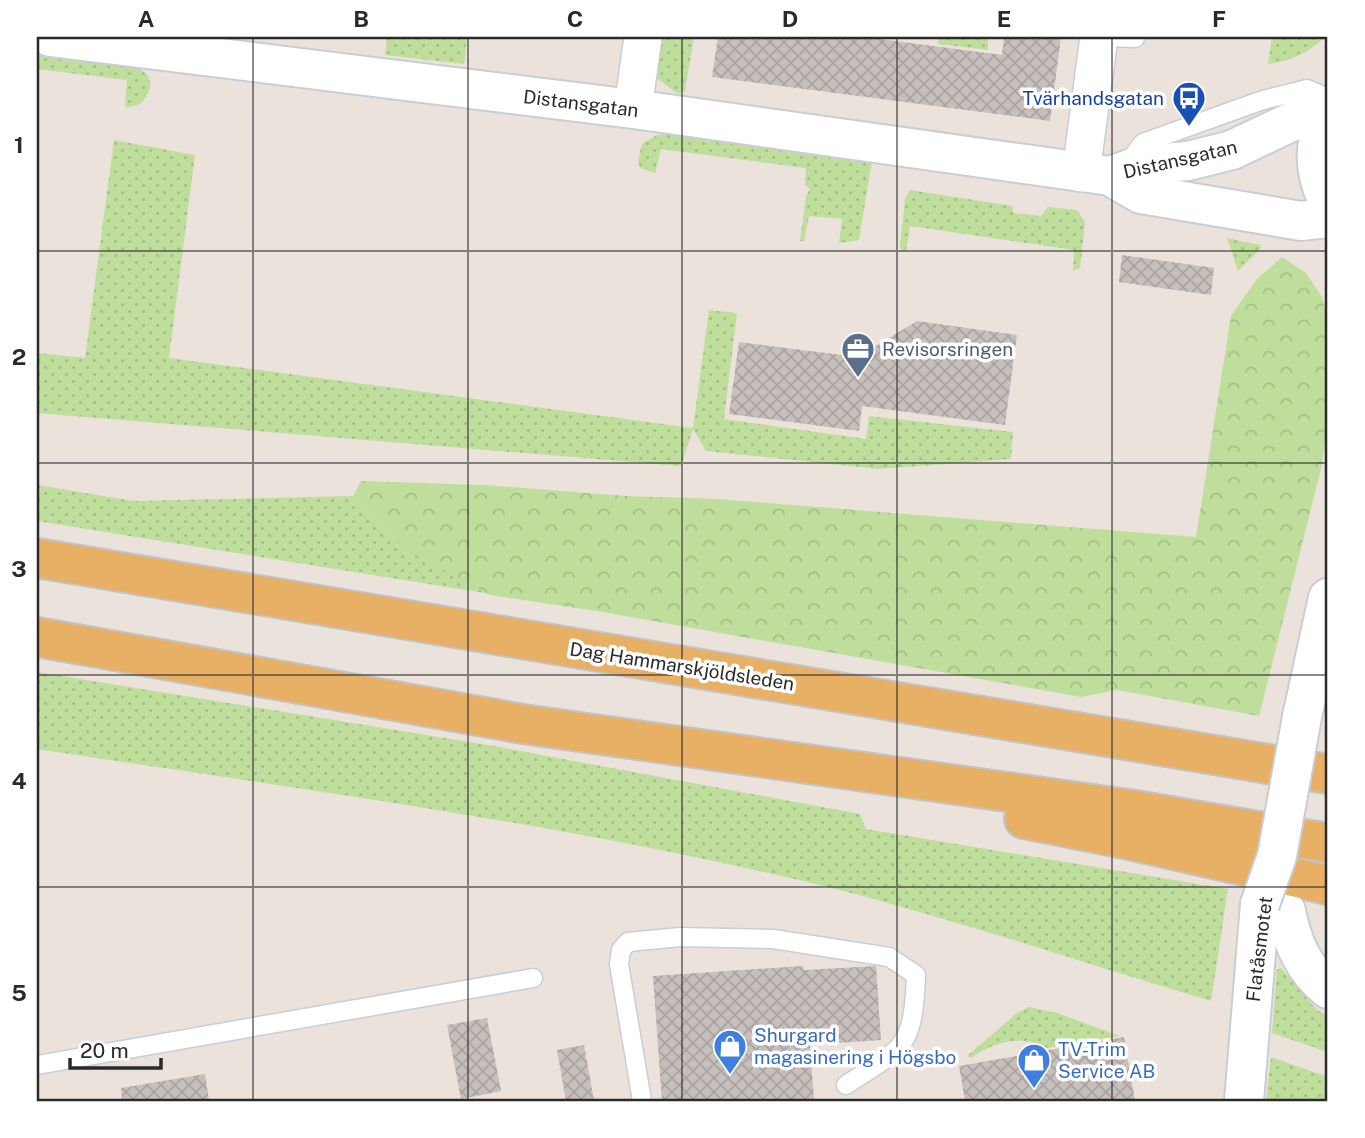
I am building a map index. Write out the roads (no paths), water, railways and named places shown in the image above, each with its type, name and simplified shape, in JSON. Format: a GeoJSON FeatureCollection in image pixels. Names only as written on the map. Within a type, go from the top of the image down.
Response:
{"type":"FeatureCollection","features":[{"type":"Feature","properties":{"kind":"main road","name":"Dag Hammarskjöldsleden"},"geometry":{"type":"LineString","coordinates":[[37,558],[1328,774]]}},
{"type":"Feature","properties":{"kind":"main road"},"geometry":{"type":"LineString","coordinates":[[37,637],[523,724],[1129,840],[1328,885]]}},
{"type":"Feature","properties":{"kind":"main road"},"geometry":{"type":"LineString","coordinates":[[523,724],[1135,810],[1328,843]]}},
{"type":"Feature","properties":{"kind":"street","name":"Distansgatan"},"geometry":{"type":"LineString","coordinates":[[50,37],[168,45],[1105,173],[1141,165],[1188,161],[1232,150],[1293,121],[1328,112]]}},
{"type":"Feature","properties":{"kind":"street"},"geometry":{"type":"LineString","coordinates":[[633,109],[643,37]]}},
{"type":"Feature","properties":{"kind":"street"},"geometry":{"type":"LineString","coordinates":[[1099,37],[1105,173]]}},
{"type":"Feature","properties":{"kind":"street"},"geometry":{"type":"LineString","coordinates":[[1328,119],[1318,140],[1316,156],[1317,172],[1328,201]]}},
{"type":"Feature","properties":{"kind":"street","name":"Distansgatan"},"geometry":{"type":"LineString","coordinates":[[1105,173],[1141,194],[1301,220],[1328,218]]}},
{"type":"Feature","properties":{"kind":"street","name":"Flatåsmotet"},"geometry":{"type":"LineString","coordinates":[[1244,1101],[1278,856],[1313,705],[1328,598]]}},
{"type":"Feature","properties":{"kind":"street"},"geometry":{"type":"LineString","coordinates":[[1273,907],[1289,930],[1306,967],[1328,989]]}},
{"type":"Feature","properties":{"kind":"lane"},"geometry":{"type":"LineString","coordinates":[[1112,37],[1135,38]]}},
{"type":"Feature","properties":{"kind":"lane"},"geometry":{"type":"LineString","coordinates":[[1105,173],[1143,143],[1263,100],[1307,89],[1328,98]]}},
{"type":"Feature","properties":{"kind":"lane"},"geometry":{"type":"LineString","coordinates":[[642,1101],[620,964],[621,950],[628,942],[664,937],[773,939],[889,957],[916,975],[914,1019],[901,1048],[846,1085]]}},
{"type":"Feature","properties":{"kind":"lane"},"geometry":{"type":"LineString","coordinates":[[37,1065],[533,978]]}},
{"type":"Feature","properties":{"kind":"place","name":"Tvärhandsgatan"},"geometry":{"type":"Point","coordinates":[1189,128]}},
{"type":"Feature","properties":{"kind":"place","name":"Revisorsringen"},"geometry":{"type":"Point","coordinates":[858,379]}},
{"type":"Feature","properties":{"kind":"place","name":"Shurgard magasinering i Högsbo"},"geometry":{"type":"Point","coordinates":[730,1076]}},
{"type":"Feature","properties":{"kind":"place","name":"TV-Trim Service AB"},"geometry":{"type":"Point","coordinates":[1034,1090]}}]}
